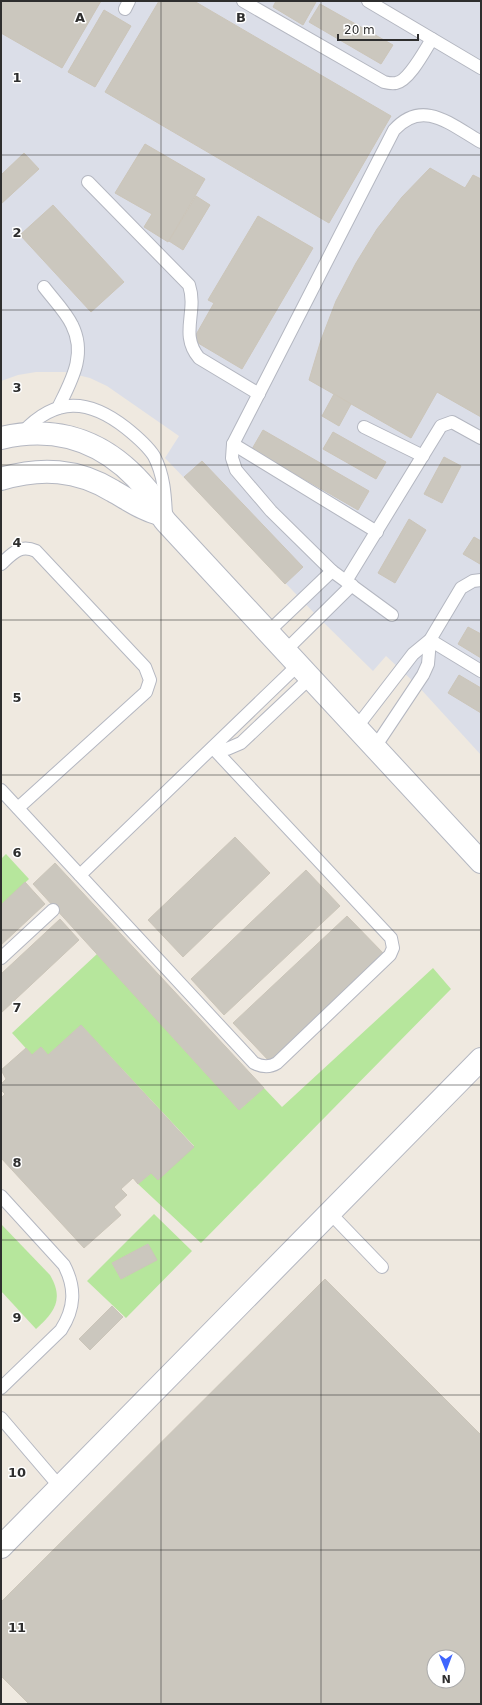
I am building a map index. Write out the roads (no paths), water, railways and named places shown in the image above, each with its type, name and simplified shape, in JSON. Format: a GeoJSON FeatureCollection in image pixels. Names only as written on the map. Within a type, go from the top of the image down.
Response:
{"type":"FeatureCollection","features":[{"type":"Feature","properties":{"kind":"street"},"geometry":{"type":"LineString","coordinates":[[1,438],[22,433],[59,435],[80,440],[106,453],[123,466],[148,492],[155,502],[162,518],[267,633],[481,862]]}},
{"type":"Feature","properties":{"kind":"street"},"geometry":{"type":"LineString","coordinates":[[1,479],[16,474],[48,471],[74,473],[97,482],[145,510],[162,518]]}},
{"type":"Feature","properties":{"kind":"street"},"geometry":{"type":"LineString","coordinates":[[1,1547],[481,1060]]}},
{"type":"Feature","properties":{"kind":"lane"},"geometry":{"type":"LineString","coordinates":[[243,1],[384,82],[390,84],[396,83],[407,76],[432,39]]}},
{"type":"Feature","properties":{"kind":"lane"},"geometry":{"type":"LineString","coordinates":[[368,1],[481,68]]}},
{"type":"Feature","properties":{"kind":"lane"},"geometry":{"type":"LineString","coordinates":[[392,615],[332,571],[271,511],[236,470],[232,458],[233,444],[394,130],[402,121],[413,116],[426,114],[438,117],[481,142]]}},
{"type":"Feature","properties":{"kind":"lane"},"geometry":{"type":"LineString","coordinates":[[88,182],[189,285],[192,300],[189,340],[192,350],[199,358],[259,394]]}},
{"type":"Feature","properties":{"kind":"lane"},"geometry":{"type":"LineString","coordinates":[[44,287],[72,325],[77,340],[78,365],[58,408]]}},
{"type":"Feature","properties":{"kind":"lane"},"geometry":{"type":"LineString","coordinates":[[22,433],[43,414],[58,408],[77,406],[95,408],[110,416],[138,438],[153,456],[162,476],[162,518]]}},
{"type":"Feature","properties":{"kind":"lane"},"geometry":{"type":"LineString","coordinates":[[213,748],[228,749],[241,743],[298,665],[349,583],[377,532],[438,430],[446,422],[458,424],[481,438]]}},
{"type":"Feature","properties":{"kind":"lane"},"geometry":{"type":"LineString","coordinates":[[364,427],[423,456]]}},
{"type":"Feature","properties":{"kind":"lane"},"geometry":{"type":"LineString","coordinates":[[233,444],[377,532]]}},
{"type":"Feature","properties":{"kind":"lane"},"geometry":{"type":"LineString","coordinates":[[1,564],[18,549],[24,547],[36,551],[145,667],[150,680],[146,692],[18,808]]}},
{"type":"Feature","properties":{"kind":"lane"},"geometry":{"type":"LineString","coordinates":[[267,633],[332,571]]}},
{"type":"Feature","properties":{"kind":"lane"},"geometry":{"type":"LineString","coordinates":[[356,728],[413,654],[430,640],[461,588],[473,581],[481,580]]}},
{"type":"Feature","properties":{"kind":"lane"},"geometry":{"type":"LineString","coordinates":[[430,640],[481,671]]}},
{"type":"Feature","properties":{"kind":"lane"},"geometry":{"type":"LineString","coordinates":[[375,747],[423,675],[429,658],[430,640]]}},
{"type":"Feature","properties":{"kind":"lane"},"geometry":{"type":"LineString","coordinates":[[80,875],[298,665]]}},
{"type":"Feature","properties":{"kind":"lane"},"geometry":{"type":"LineString","coordinates":[[1,790],[254,1063],[262,1066],[270,1066],[277,1063],[390,955],[393,948],[391,938],[213,748]]}},
{"type":"Feature","properties":{"kind":"lane"},"geometry":{"type":"LineString","coordinates":[[1,958],[53,910]]}},
{"type":"Feature","properties":{"kind":"lane"},"geometry":{"type":"LineString","coordinates":[[1,1196],[64,1265],[70,1277],[74,1291],[73,1305],[61,1330],[1,1388]]}},
{"type":"Feature","properties":{"kind":"lane"},"geometry":{"type":"LineString","coordinates":[[330,1213],[382,1266]]}},
{"type":"Feature","properties":{"kind":"lane"},"geometry":{"type":"LineString","coordinates":[[1,1418],[60,1487]]}}]}
